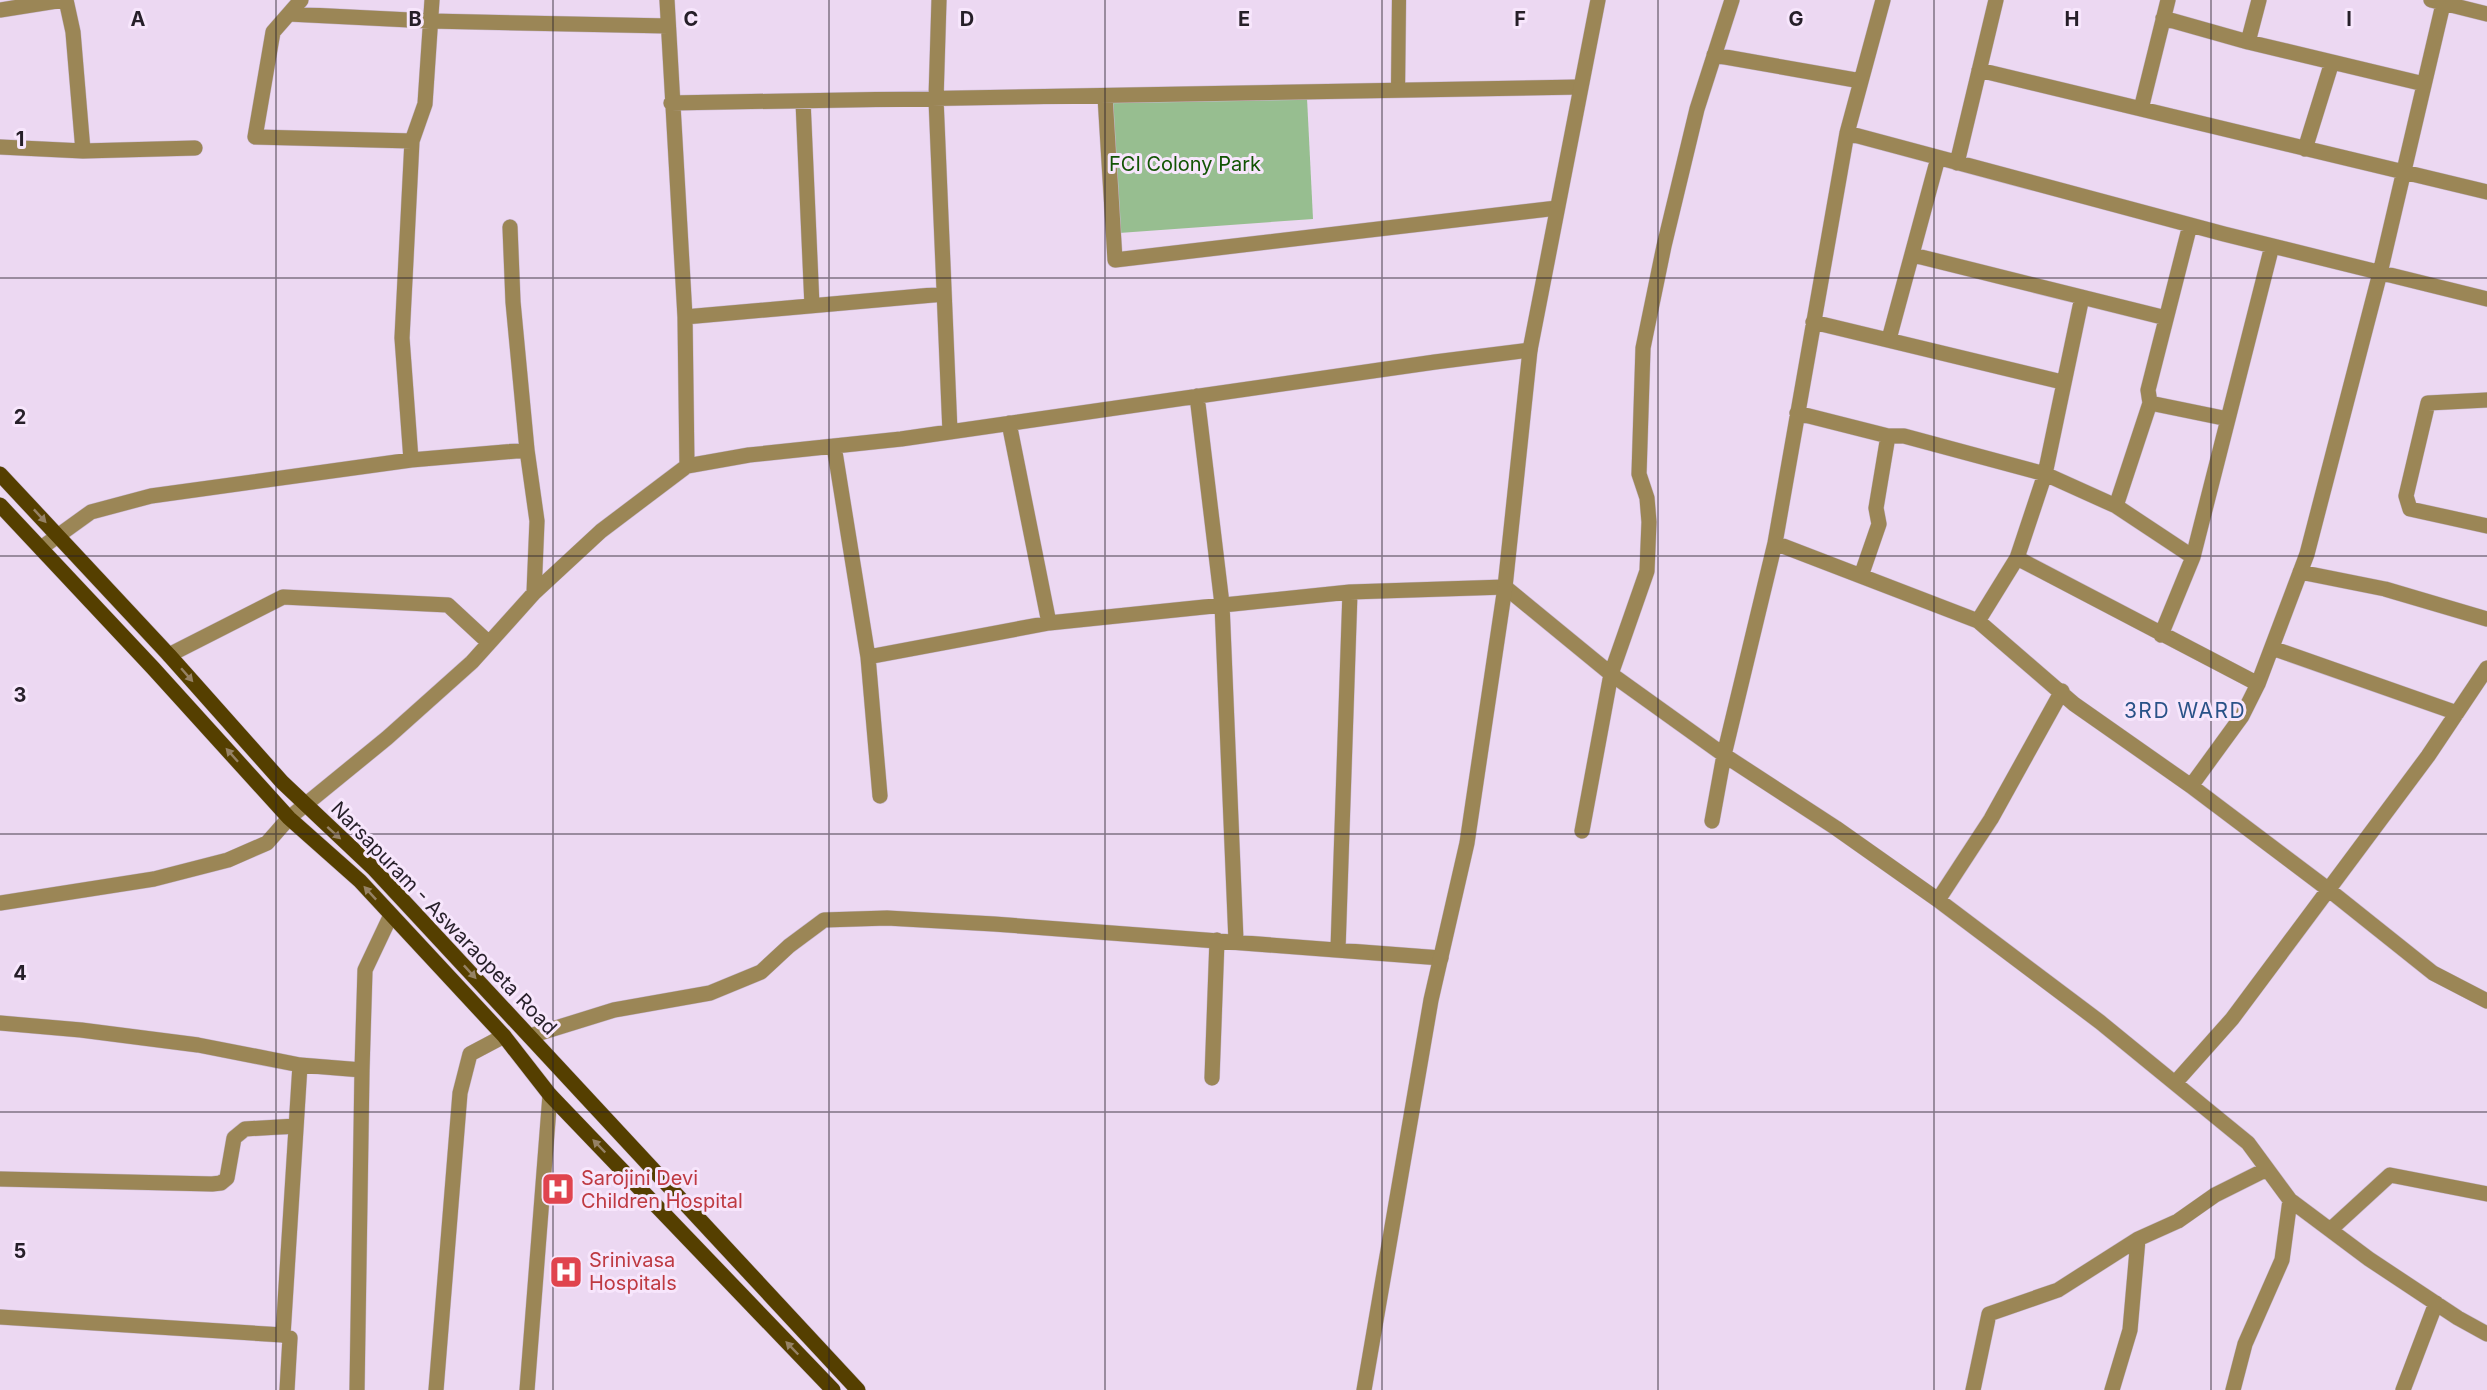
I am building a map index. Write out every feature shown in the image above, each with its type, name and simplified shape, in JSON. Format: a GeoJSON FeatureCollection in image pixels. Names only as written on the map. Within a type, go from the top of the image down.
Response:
{"type":"FeatureCollection","features":[{"type":"Feature","properties":{"kind":"main road","name":"Narsapuram - Aswaraopeta Road"},"geometry":{"type":"LineString","coordinates":[[0,474],[169,655],[282,782],[373,868],[858,1390]]}},
{"type":"Feature","properties":{"kind":"main road","name":"Narsapuram - Aswaraopeta Road"},"geometry":{"type":"LineString","coordinates":[[0,505],[289,818],[360,881],[504,1036],[550,1095],[833,1390]]}},
{"type":"Feature","properties":{"kind":"street"},"geometry":{"type":"LineString","coordinates":[[0,10],[65,0],[74,32],[82,150]]}},
{"type":"Feature","properties":{"kind":"street"},"geometry":{"type":"LineString","coordinates":[[301,0],[273,32],[255,137],[412,141]]}},
{"type":"Feature","properties":{"kind":"street"},"geometry":{"type":"LineString","coordinates":[[411,460],[402,338],[412,141],[425,104],[432,0]]}},
{"type":"Feature","properties":{"kind":"street"},"geometry":{"type":"LineString","coordinates":[[667,0],[671,103],[685,317],[687,466]]}},
{"type":"Feature","properties":{"kind":"street"},"geometry":{"type":"LineString","coordinates":[[939,0],[936,99],[950,432]]}},
{"type":"Feature","properties":{"kind":"street"},"geometry":{"type":"LineString","coordinates":[[1398,90],[1399,0]]}},
{"type":"Feature","properties":{"kind":"street"},"geometry":{"type":"LineString","coordinates":[[1364,1390],[1431,1000],[1467,843],[1505,587],[1530,350],[1598,0]]}},
{"type":"Feature","properties":{"kind":"street"},"geometry":{"type":"LineString","coordinates":[[1582,831],[1611,674],[1647,571],[1649,522],[1647,498],[1639,474],[1643,348],[1666,235],[1697,109],[1732,0]]}},
{"type":"Feature","properties":{"kind":"street"},"geometry":{"type":"LineString","coordinates":[[1712,821],[1724,755],[1775,543],[1847,133],[1883,0]]}},
{"type":"Feature","properties":{"kind":"street"},"geometry":{"type":"LineString","coordinates":[[1958,163],[1996,0]]}},
{"type":"Feature","properties":{"kind":"street"},"geometry":{"type":"LineString","coordinates":[[2141,109],[2168,0]]}},
{"type":"Feature","properties":{"kind":"street"},"geometry":{"type":"LineString","coordinates":[[2248,42],[2259,0]]}},
{"type":"Feature","properties":{"kind":"street"},"geometry":{"type":"LineString","coordinates":[[2191,786],[2242,716],[2258,684],[2307,554],[2380,273],[2424,84],[2439,1],[2487,14]]}},
{"type":"Feature","properties":{"kind":"street"},"geometry":{"type":"LineString","coordinates":[[289,14],[430,21],[668,26]]}},
{"type":"Feature","properties":{"kind":"street"},"geometry":{"type":"LineString","coordinates":[[2163,18],[2248,42],[2424,84]]}},
{"type":"Feature","properties":{"kind":"street"},"geometry":{"type":"LineString","coordinates":[[1714,55],[1861,81]]}},
{"type":"Feature","properties":{"kind":"street"},"geometry":{"type":"LineString","coordinates":[[2305,149],[2332,62]]}},
{"type":"Feature","properties":{"kind":"street"},"geometry":{"type":"LineString","coordinates":[[1979,70],[2487,192]]}},
{"type":"Feature","properties":{"kind":"street"},"geometry":{"type":"LineString","coordinates":[[671,103],[1580,87]]}},
{"type":"Feature","properties":{"kind":"street"},"geometry":{"type":"LineString","coordinates":[[1105,96],[1115,260],[1557,208]]}},
{"type":"Feature","properties":{"kind":"street"},"geometry":{"type":"LineString","coordinates":[[803,101],[812,306]]}},
{"type":"Feature","properties":{"kind":"street"},"geometry":{"type":"LineString","coordinates":[[1847,133],[2190,225],[2487,299]]}},
{"type":"Feature","properties":{"kind":"street"},"geometry":{"type":"LineString","coordinates":[[0,147],[82,150],[195,148]]}},
{"type":"Feature","properties":{"kind":"street"},"geometry":{"type":"LineString","coordinates":[[1889,339],[1938,158]]}},
{"type":"Feature","properties":{"kind":"street"},"geometry":{"type":"LineString","coordinates":[[2116,506],[2150,403],[2148,390],[2190,225]]}},
{"type":"Feature","properties":{"kind":"street"},"geometry":{"type":"LineString","coordinates":[[510,227],[513,302],[527,450],[537,521],[534,593]]}},
{"type":"Feature","properties":{"kind":"street"},"geometry":{"type":"LineString","coordinates":[[2160,635],[2193,557],[2271,246]]}},
{"type":"Feature","properties":{"kind":"street"},"geometry":{"type":"LineString","coordinates":[[1913,255],[2166,318]]}},
{"type":"Feature","properties":{"kind":"street"},"geometry":{"type":"LineString","coordinates":[[685,317],[944,294]]}},
{"type":"Feature","properties":{"kind":"street"},"geometry":{"type":"LineString","coordinates":[[1978,621],[2017,558],[2044,474],[2082,297]]}},
{"type":"Feature","properties":{"kind":"street"},"geometry":{"type":"LineString","coordinates":[[1813,322],[2062,382]]}},
{"type":"Feature","properties":{"kind":"street"},"geometry":{"type":"LineString","coordinates":[[0,903],[154,879],[228,860],[267,843],[289,818],[387,738],[472,662],[534,593],[601,531],[687,466],[748,455],[950,432],[1530,350]]}},
{"type":"Feature","properties":{"kind":"street"},"geometry":{"type":"LineString","coordinates":[[1197,396],[1222,604],[1236,941]]}},
{"type":"Feature","properties":{"kind":"street"},"geometry":{"type":"LineString","coordinates":[[2487,400],[2428,403],[2406,496],[2410,509],[2487,526]]}},
{"type":"Feature","properties":{"kind":"street"},"geometry":{"type":"LineString","coordinates":[[2150,403],[2228,419]]}},
{"type":"Feature","properties":{"kind":"street"},"geometry":{"type":"LineString","coordinates":[[1797,413],[1888,436],[1904,436],[2044,474],[2116,506],[2193,557]]}},
{"type":"Feature","properties":{"kind":"street"},"geometry":{"type":"LineString","coordinates":[[1009,423],[1049,623]]}},
{"type":"Feature","properties":{"kind":"street"},"geometry":{"type":"LineString","coordinates":[[1861,576],[1879,524],[1876,508],[1888,436]]}},
{"type":"Feature","properties":{"kind":"street"},"geometry":{"type":"LineString","coordinates":[[834,446],[868,657],[880,796]]}},
{"type":"Feature","properties":{"kind":"street"},"geometry":{"type":"LineString","coordinates":[[41,548],[91,512],[151,496],[411,460],[527,450]]}},
{"type":"Feature","properties":{"kind":"street"},"geometry":{"type":"LineString","coordinates":[[1775,543],[1978,621],[2062,691],[2074,704],[2191,786],[2329,890],[2433,973],[2487,1001]]}},
{"type":"Feature","properties":{"kind":"street"},"geometry":{"type":"LineString","coordinates":[[2017,558],[2160,635],[2258,684]]}},
{"type":"Feature","properties":{"kind":"street"},"geometry":{"type":"LineString","coordinates":[[2300,572],[2385,589],[2487,619]]}},
{"type":"Feature","properties":{"kind":"street"},"geometry":{"type":"LineString","coordinates":[[868,657],[1049,623],[1350,592],[1505,587],[1611,674],[1724,755],[1836,828],[1938,900],[2100,1022],[2248,1143],[2290,1200],[2436,1303],[2487,1334]]}},
{"type":"Feature","properties":{"kind":"street"},"geometry":{"type":"LineString","coordinates":[[1338,949],[1350,592]]}},
{"type":"Feature","properties":{"kind":"street"},"geometry":{"type":"LineString","coordinates":[[169,655],[283,597],[448,605],[489,643]]}},
{"type":"Feature","properties":{"kind":"street"},"geometry":{"type":"LineString","coordinates":[[2271,648],[2457,713]]}},
{"type":"Feature","properties":{"kind":"street"},"geometry":{"type":"LineString","coordinates":[[2175,1083],[2232,1019],[2329,890],[2428,756],[2487,668]]}},
{"type":"Feature","properties":{"kind":"street"},"geometry":{"type":"LineString","coordinates":[[1938,900],[1991,819],[2062,691]]}},
{"type":"Feature","properties":{"kind":"street"},"geometry":{"type":"LineString","coordinates":[[357,1390],[365,970],[391,915]]}},
{"type":"Feature","properties":{"kind":"street"},"geometry":{"type":"LineString","coordinates":[[530,1036],[614,1010],[710,993],[761,972],[789,946],[824,920],[887,918],[1236,941],[1441,958]]}},
{"type":"Feature","properties":{"kind":"street"},"geometry":{"type":"LineString","coordinates":[[1212,1078],[1217,940]]}},
{"type":"Feature","properties":{"kind":"street"},"geometry":{"type":"LineString","coordinates":[[0,1023],[81,1030],[198,1046],[300,1065],[362,1070]]}},
{"type":"Feature","properties":{"kind":"street"},"geometry":{"type":"LineString","coordinates":[[436,1390],[460,1093],[470,1054],[504,1036]]}},
{"type":"Feature","properties":{"kind":"street"},"geometry":{"type":"LineString","coordinates":[[283,1335],[300,1065]]}},
{"type":"Feature","properties":{"kind":"street"},"geometry":{"type":"LineString","coordinates":[[527,1390],[550,1095]]}},
{"type":"Feature","properties":{"kind":"street"},"geometry":{"type":"LineString","coordinates":[[0,1179],[220,1183],[227,1178],[234,1138],[238,1134],[245,1129],[296,1126]]}},
{"type":"Feature","properties":{"kind":"street"},"geometry":{"type":"LineString","coordinates":[[1973,1390],[1989,1314],[2058,1290],[2138,1239],[2178,1221],[2215,1195],[2266,1169]]}},
{"type":"Feature","properties":{"kind":"street"},"geometry":{"type":"LineString","coordinates":[[2330,1230],[2390,1175],[2487,1194]]}},
{"type":"Feature","properties":{"kind":"street"},"geometry":{"type":"LineString","coordinates":[[2233,1390],[2245,1344],[2282,1260],[2290,1200]]}},
{"type":"Feature","properties":{"kind":"street"},"geometry":{"type":"LineString","coordinates":[[2112,1390],[2130,1330],[2138,1239]]}},
{"type":"Feature","properties":{"kind":"street"},"geometry":{"type":"LineString","coordinates":[[2403,1390],[2436,1303]]}},
{"type":"Feature","properties":{"kind":"street"},"geometry":{"type":"LineString","coordinates":[[0,1317],[283,1335],[290,1338],[287,1390]]}},
{"type":"Feature","properties":{"kind":"green space","name":"FCI Colony Park"},"geometry":{"type":"Polygon","coordinates":[[[1307,98],[1313,219],[1119,233],[1112,101],[1307,98]]]}},
{"type":"Feature","properties":{"kind":"place","name":"Sarojini Devi Children Hospital"},"geometry":{"type":"Point","coordinates":[558,1189]}},
{"type":"Feature","properties":{"kind":"place","name":"Srinivasa Hospitals"},"geometry":{"type":"Point","coordinates":[566,1272]}},
{"type":"Feature","properties":{"kind":"district","name":"3RD WARD"},"geometry":{"type":"Point","coordinates":[2185,710]}}]}
